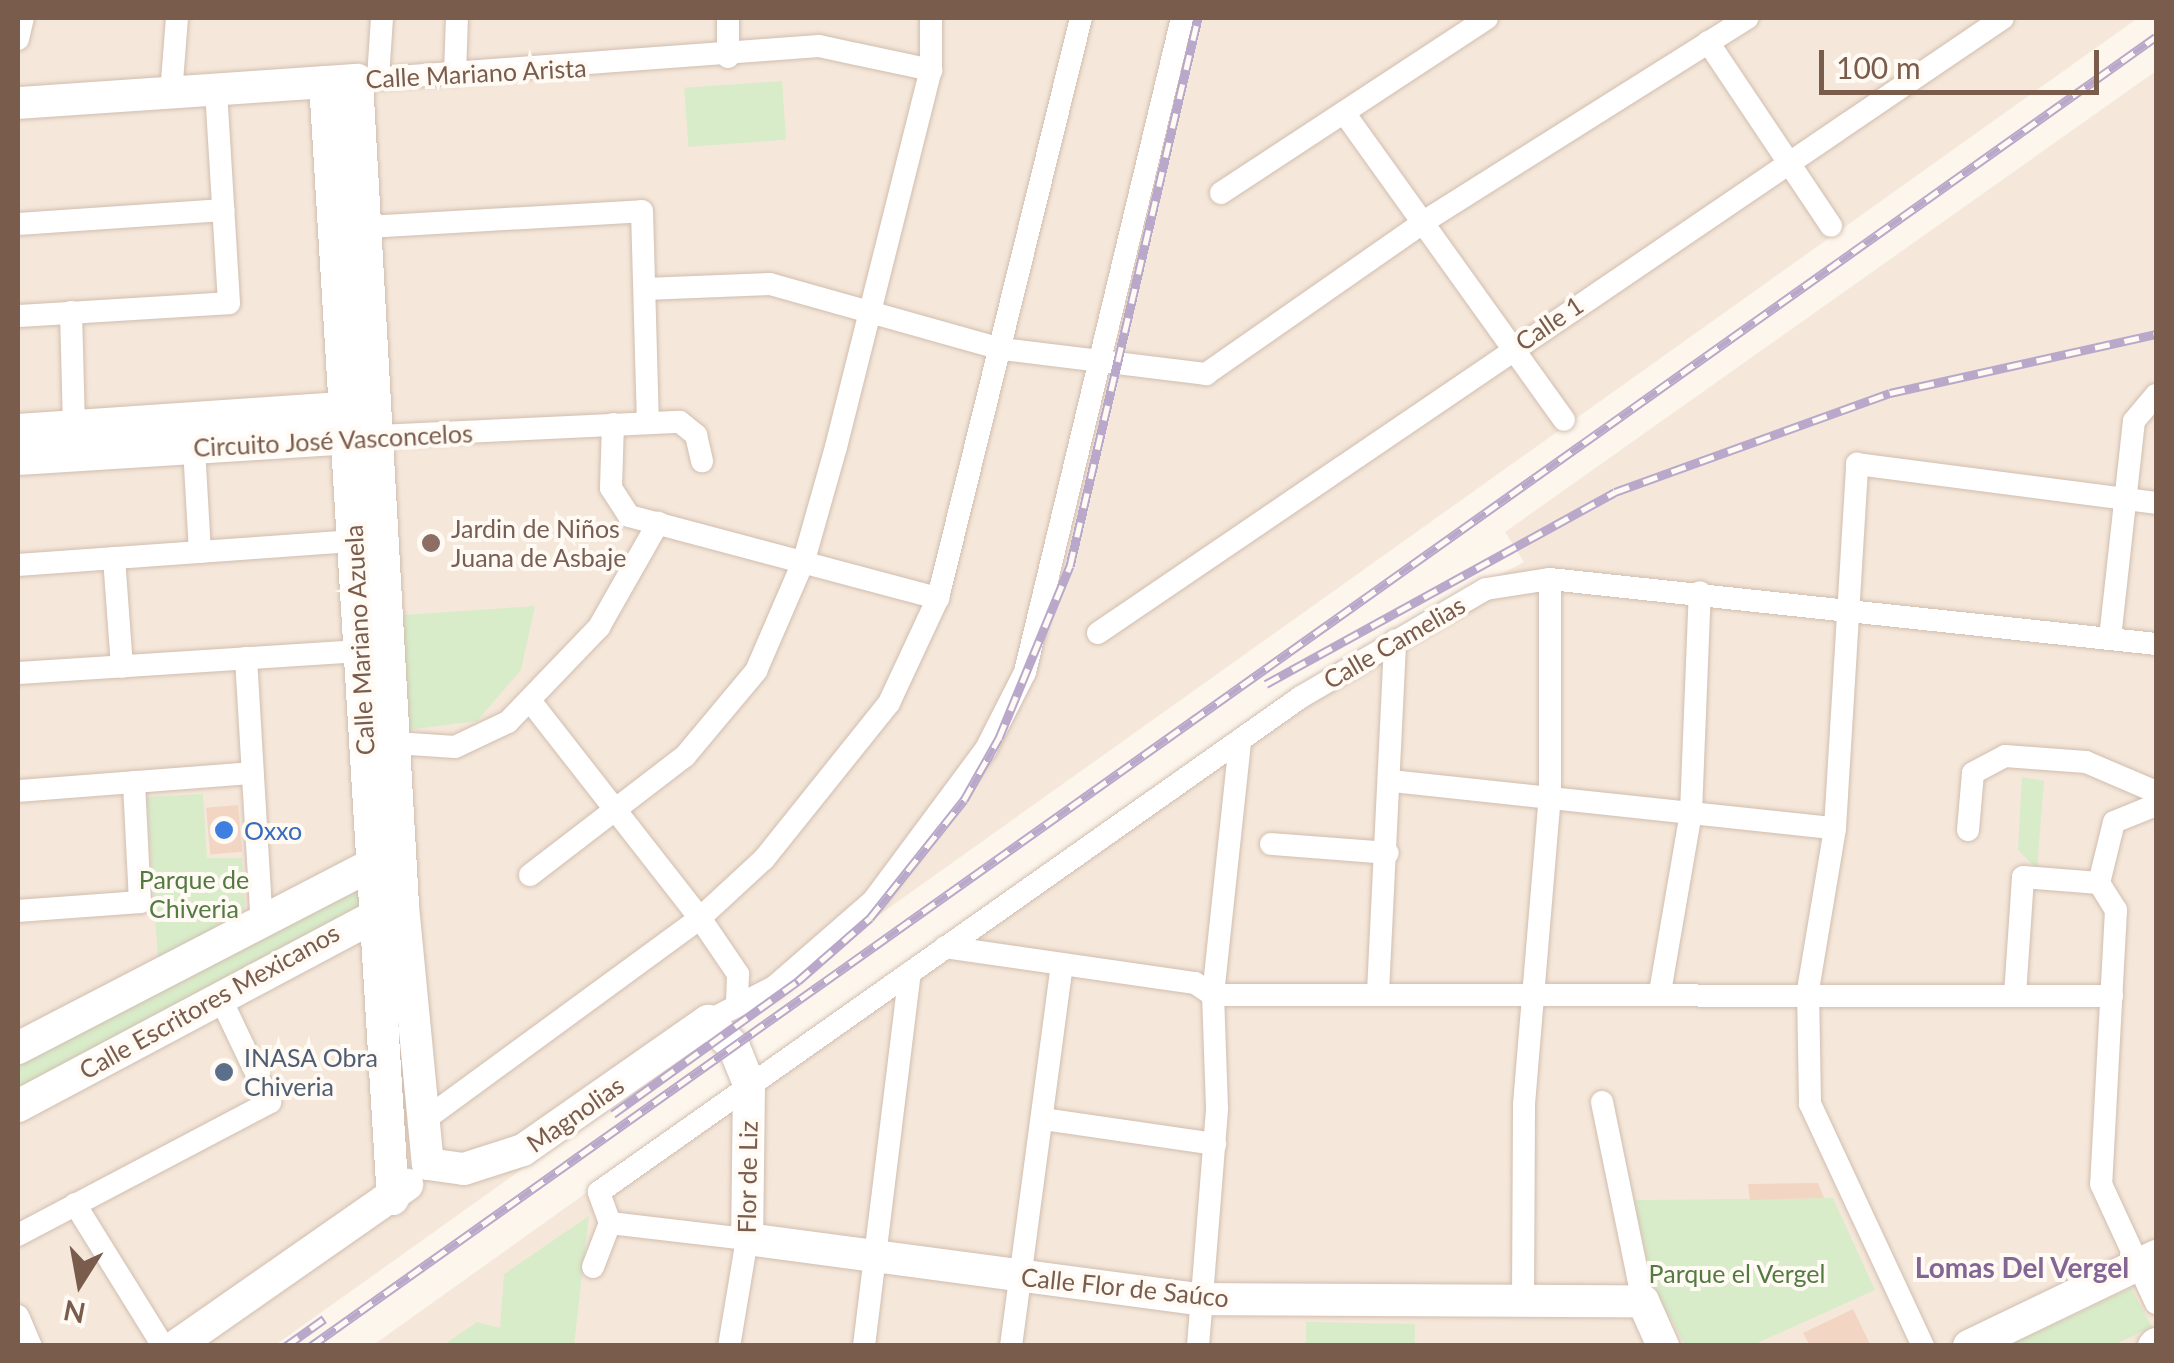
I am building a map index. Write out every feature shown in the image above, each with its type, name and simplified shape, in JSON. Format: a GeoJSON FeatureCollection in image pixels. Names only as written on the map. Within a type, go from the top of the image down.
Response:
{"type":"FeatureCollection","features":[{"type":"Feature","properties":{"kind":"street"},"geometry":{"type":"LineString","coordinates":[[18,38],[23,18]]}},
{"type":"Feature","properties":{"kind":"street"},"geometry":{"type":"LineString","coordinates":[[170,94],[177,18]]}},
{"type":"Feature","properties":{"kind":"street"},"geometry":{"type":"LineString","coordinates":[[353,80],[382,18]]}},
{"type":"Feature","properties":{"kind":"street"},"geometry":{"type":"LineString","coordinates":[[455,74],[456,18]]}},
{"type":"Feature","properties":{"kind":"street"},"geometry":{"type":"LineString","coordinates":[[728,18],[728,57]]}},
{"type":"Feature","properties":{"kind":"street"},"geometry":{"type":"LineString","coordinates":[[530,874],[619,814],[685,756],[756,671],[804,560],[931,70],[930,18]]}},
{"type":"Feature","properties":{"kind":"street"},"geometry":{"type":"LineString","coordinates":[[420,1124],[700,918],[854,752],[888,703],[938,598],[1081,18]]}},
{"type":"Feature","properties":{"kind":"street"},"geometry":{"type":"LineString","coordinates":[[708,1020],[737,1000],[774,987],[872,901],[986,749],[1025,672],[1104,366],[1182,18]]}},
{"type":"Feature","properties":{"kind":"street"},"geometry":{"type":"LineString","coordinates":[[1221,194],[1487,18]]}},
{"type":"Feature","properties":{"kind":"street"},"geometry":{"type":"LineString","coordinates":[[645,289],[748,282],[1002,349],[1177,375],[1206,374],[1425,221],[1748,18]]}},
{"type":"Feature","properties":{"kind":"street","name":"Calle 1"},"geometry":{"type":"LineString","coordinates":[[1098,633],[1512,348],[2004,18]]}},
{"type":"Feature","properties":{"kind":"street"},"geometry":{"type":"LineString","coordinates":[[1708,42],[1831,226]]}},
{"type":"Feature","properties":{"kind":"street","name":"Calle Mariano Arista"},"geometry":{"type":"LineString","coordinates":[[18,103],[728,57],[819,46],[931,70]]}},
{"type":"Feature","properties":{"kind":"street","name":"Calle Mariano Azuela"},"geometry":{"type":"LineString","coordinates":[[353,80],[367,227],[363,422],[354,541],[360,651],[386,856],[393,1198]]}},
{"type":"Feature","properties":{"kind":"street","name":"Calle Mariano Azuela"},"geometry":{"type":"LineString","coordinates":[[353,80],[363,422],[395,744],[386,856]]}},
{"type":"Feature","properties":{"kind":"street"},"geometry":{"type":"LineString","coordinates":[[18,316],[229,302],[216,91]]}},
{"type":"Feature","properties":{"kind":"street"},"geometry":{"type":"LineString","coordinates":[[1345,114],[1564,420]]}},
{"type":"Feature","properties":{"kind":"street"},"geometry":{"type":"LineString","coordinates":[[18,224],[224,210]]}},
{"type":"Feature","properties":{"kind":"street"},"geometry":{"type":"LineString","coordinates":[[367,227],[642,211],[648,421]]}},
{"type":"Feature","properties":{"kind":"street"},"geometry":{"type":"LineString","coordinates":[[71,312],[74,426]]}},
{"type":"Feature","properties":{"kind":"street"},"geometry":{"type":"LineString","coordinates":[[2110,638],[2122,498],[2134,421],[2156,395]]}},
{"type":"Feature","properties":{"kind":"street","name":"Circuito José Vasconcelos"},"geometry":{"type":"LineString","coordinates":[[18,459],[194,448],[363,422]]}},
{"type":"Feature","properties":{"kind":"street","name":"Circuito José Vasconcelos"},"geometry":{"type":"LineString","coordinates":[[18,430],[363,422],[680,422],[696,434],[702,461]]}},
{"type":"Feature","properties":{"kind":"street"},"geometry":{"type":"LineString","coordinates":[[612,424],[615,506],[658,522],[938,598]]}},
{"type":"Feature","properties":{"kind":"street"},"geometry":{"type":"LineString","coordinates":[[194,448],[200,552]]}},
{"type":"Feature","properties":{"kind":"street"},"geometry":{"type":"LineString","coordinates":[[1923,1346],[1810,1104],[1808,990],[1835,828],[1857,464],[2156,503]]}},
{"type":"Feature","properties":{"kind":"street"},"geometry":{"type":"LineString","coordinates":[[395,744],[454,748],[487,737],[531,702],[599,627],[658,522]]}},
{"type":"Feature","properties":{"kind":"street"},"geometry":{"type":"LineString","coordinates":[[18,565],[354,541]]}},
{"type":"Feature","properties":{"kind":"street"},"geometry":{"type":"LineString","coordinates":[[114,558],[122,667]]}},
{"type":"Feature","properties":{"kind":"street"},"geometry":{"type":"LineString","coordinates":[[1523,1301],[1532,995],[1550,797],[1550,579]]}},
{"type":"Feature","properties":{"kind":"street","name":"Calle Camelias"},"geometry":{"type":"LineString","coordinates":[[610,1223],[599,1192],[1240,743],[1395,640],[1486,590],[1550,579],[1846,607],[2156,644]]}},
{"type":"Feature","properties":{"kind":"street"},"geometry":{"type":"LineString","coordinates":[[1660,992],[1691,812],[1700,592]]}},
{"type":"Feature","properties":{"kind":"street"},"geometry":{"type":"LineString","coordinates":[[1378,992],[1392,781],[1395,640]]}},
{"type":"Feature","properties":{"kind":"street"},"geometry":{"type":"LineString","coordinates":[[18,673],[360,651]]}},
{"type":"Feature","properties":{"kind":"street"},"geometry":{"type":"LineString","coordinates":[[246,658],[260,914]]}},
{"type":"Feature","properties":{"kind":"street"},"geometry":{"type":"LineString","coordinates":[[531,702],[700,918],[738,974],[737,1000]]}},
{"type":"Feature","properties":{"kind":"street"},"geometry":{"type":"LineString","coordinates":[[1198,1346],[1215,1144],[1213,994],[1240,743]]}},
{"type":"Feature","properties":{"kind":"street"},"geometry":{"type":"LineString","coordinates":[[1968,830],[1973,773],[2006,756],[2086,762],[2116,780],[2156,792]]}},
{"type":"Feature","properties":{"kind":"street"},"geometry":{"type":"LineString","coordinates":[[18,791],[252,773]]}},
{"type":"Feature","properties":{"kind":"street"},"geometry":{"type":"LineString","coordinates":[[2116,780],[2114,822],[2100,883],[2116,910],[2101,1184],[2148,1260],[2156,1303]]}},
{"type":"Feature","properties":{"kind":"street"},"geometry":{"type":"LineString","coordinates":[[1392,781],[1835,828]]}},
{"type":"Feature","properties":{"kind":"street"},"geometry":{"type":"LineString","coordinates":[[18,911],[140,902],[134,782]]}},
{"type":"Feature","properties":{"kind":"street"},"geometry":{"type":"LineString","coordinates":[[2114,822],[2156,805]]}},
{"type":"Feature","properties":{"kind":"street"},"geometry":{"type":"LineString","coordinates":[[1271,844],[1388,854]]}},
{"type":"Feature","properties":{"kind":"street","name":"Calle Escritores Mexicanos"},"geometry":{"type":"LineString","coordinates":[[18,1048],[260,914],[386,856]]}},
{"type":"Feature","properties":{"kind":"street"},"geometry":{"type":"LineString","coordinates":[[2016,995],[2024,877],[2100,883]]}},
{"type":"Feature","properties":{"kind":"street","name":"Calle Mariano Azuela"},"geometry":{"type":"LineString","coordinates":[[389,908],[428,1164]]}},
{"type":"Feature","properties":{"kind":"street","name":"Calle Escritores Mexicanos"},"geometry":{"type":"LineString","coordinates":[[18,1106],[389,908]]}},
{"type":"Feature","properties":{"kind":"street"},"geometry":{"type":"LineString","coordinates":[[945,947],[1195,983],[1213,994],[1532,995],[1808,990],[2112,996]]}},
{"type":"Feature","properties":{"kind":"street"},"geometry":{"type":"LineString","coordinates":[[1011,1346],[1062,966]]}},
{"type":"Feature","properties":{"kind":"street"},"geometry":{"type":"LineString","coordinates":[[864,1346],[910,973]]}},
{"type":"Feature","properties":{"kind":"street"},"geometry":{"type":"LineString","coordinates":[[18,1235],[270,1102],[219,996]]}},
{"type":"Feature","properties":{"kind":"street","name":"Flor de Liz"},"geometry":{"type":"LineString","coordinates":[[708,1020],[734,1046],[749,1084],[747,1239],[730,1346]]}},
{"type":"Feature","properties":{"kind":"street","name":"Magnolias"},"geometry":{"type":"LineString","coordinates":[[428,1164],[464,1169],[524,1150],[708,1020]]}},
{"type":"Feature","properties":{"kind":"street"},"geometry":{"type":"LineString","coordinates":[[1602,1102],[1643,1301],[1663,1346]]}},
{"type":"Feature","properties":{"kind":"street"},"geometry":{"type":"LineString","coordinates":[[1043,1119],[1215,1144]]}},
{"type":"Feature","properties":{"kind":"street"},"geometry":{"type":"LineString","coordinates":[[176,1346],[393,1198],[428,1164]]}},
{"type":"Feature","properties":{"kind":"street"},"geometry":{"type":"LineString","coordinates":[[75,1204],[163,1346]]}},
{"type":"Feature","properties":{"kind":"street"},"geometry":{"type":"LineString","coordinates":[[593,1267],[610,1223]]}},
{"type":"Feature","properties":{"kind":"street","name":"Calle Flor de Saúco"},"geometry":{"type":"LineString","coordinates":[[610,1223],[1199,1299],[1643,1301]]}},
{"type":"Feature","properties":{"kind":"street"},"geometry":{"type":"LineString","coordinates":[[1969,1346],[2148,1260]]}},
{"type":"Feature","properties":{"kind":"street"},"geometry":{"type":"LineString","coordinates":[[18,1316],[31,1346]]}},
{"type":"Feature","properties":{"kind":"shaded area"},"geometry":{"type":"Polygon","coordinates":[[[18,18],[2138,18],[274,1346],[18,1345],[18,18]]]}},
{"type":"Feature","properties":{"kind":"shaded area"},"geometry":{"type":"Polygon","coordinates":[[[2156,71],[2156,1345],[372,1346],[1058,856],[1420,617],[1524,562],[1505,532],[2156,71]]]}},
{"type":"Feature","properties":{"kind":"green space"},"geometry":{"type":"Polygon","coordinates":[[[782,81],[786,140],[688,147],[684,88],[782,81]]]}},
{"type":"Feature","properties":{"kind":"green space"},"geometry":{"type":"Polygon","coordinates":[[[535,606],[521,670],[477,721],[407,730],[403,615],[535,606]]]}},
{"type":"Feature","properties":{"kind":"green space"},"geometry":{"type":"Polygon","coordinates":[[[2022,777],[2044,781],[2037,869],[2018,850],[2022,777]]]}},
{"type":"Feature","properties":{"kind":"green space","name":"Parque de Chiveria"},"geometry":{"type":"Polygon","coordinates":[[[203,794],[207,858],[242,858],[245,910],[158,959],[147,797],[203,794]]]}},
{"type":"Feature","properties":{"kind":"green space"},"geometry":{"type":"Polygon","coordinates":[[[354,878],[367,897],[355,909],[18,1089],[18,1056],[354,878]]]}},
{"type":"Feature","properties":{"kind":"green space","name":"Parque el Vergel"},"geometry":{"type":"Polygon","coordinates":[[[1833,1198],[1875,1290],[1753,1345],[1685,1345],[1652,1283],[1634,1200],[1833,1198]]]}},
{"type":"Feature","properties":{"kind":"green space"},"geometry":{"type":"Polygon","coordinates":[[[589,1216],[574,1345],[442,1346],[477,1322],[500,1328],[504,1274],[589,1216]]]}},
{"type":"Feature","properties":{"kind":"green space"},"geometry":{"type":"Polygon","coordinates":[[[2131,1288],[2152,1327],[2114,1345],[2011,1345],[2131,1288]]]}},
{"type":"Feature","properties":{"kind":"green space"},"geometry":{"type":"Polygon","coordinates":[[[1306,1322],[1415,1324],[1415,1346],[1306,1345],[1306,1322]]]}},
{"type":"Feature","properties":{"kind":"building","name":"Oxxo"},"geometry":{"type":"Polygon","coordinates":[[[238,805],[242,852],[210,855],[206,808],[238,805]]]}},
{"type":"Feature","properties":{"kind":"building"},"geometry":{"type":"Polygon","coordinates":[[[1818,1183],[1824,1198],[1750,1200],[1748,1184],[1818,1183]]]}},
{"type":"Feature","properties":{"kind":"building"},"geometry":{"type":"Polygon","coordinates":[[[1853,1309],[1871,1346],[1810,1346],[1803,1333],[1853,1309]]]}},
{"type":"Feature","properties":{"kind":"railway"},"geometry":{"type":"LineString","coordinates":[[613,1114],[798,981],[870,918],[964,800],[999,738],[1070,566],[1198,18]]}},
{"type":"Feature","properties":{"kind":"railway"},"geometry":{"type":"LineString","coordinates":[[311,1346],[2156,37]]}},
{"type":"Feature","properties":{"kind":"railway"},"geometry":{"type":"LineString","coordinates":[[1266,684],[1615,492],[1890,393],[2156,334]]}},
{"type":"Feature","properties":{"kind":"railway"},"geometry":{"type":"LineString","coordinates":[[286,1346],[324,1319]]}},
{"type":"Feature","properties":{"kind":"place","name":"Jardin de Niños Juana de Asbaje"},"geometry":{"type":"Point","coordinates":[431,543]}},
{"type":"Feature","properties":{"kind":"place","name":"Oxxo"},"geometry":{"type":"Point","coordinates":[224,830]}},
{"type":"Feature","properties":{"kind":"place","name":"INASA Obra Chiveria"},"geometry":{"type":"Point","coordinates":[224,1072]}},
{"type":"Feature","properties":{"kind":"district","name":"Lomas Del Vergel"},"geometry":{"type":"Point","coordinates":[2022,1267]}}]}
